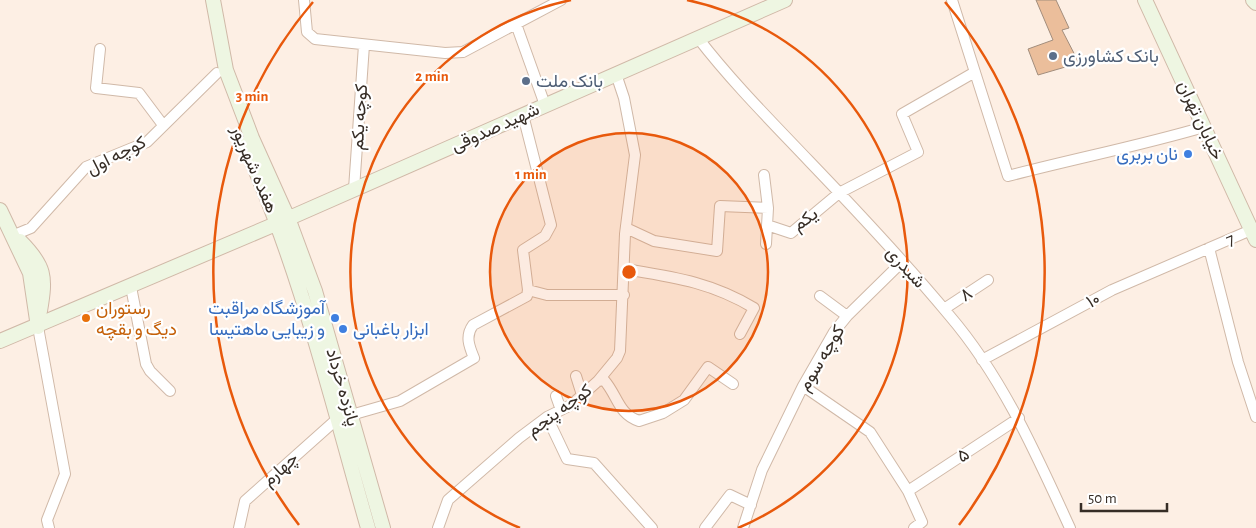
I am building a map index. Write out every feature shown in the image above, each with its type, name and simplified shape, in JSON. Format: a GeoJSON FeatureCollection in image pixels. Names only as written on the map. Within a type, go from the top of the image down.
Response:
{"type":"FeatureCollection","features":[{"type":"Feature","properties":{"kind":"main road","name":"هفده شهریور"},"geometry":{"type":"LineString","coordinates":[[203,0],[203,11],[216,73],[234,119],[283,221]]}},
{"type":"Feature","properties":{"kind":"main road","name":"هفده شهریور"},"geometry":{"type":"LineString","coordinates":[[212,0],[226,70],[283,221]]}},
{"type":"Feature","properties":{"kind":"main road","name":"شهید صدوقی"},"geometry":{"type":"LineString","coordinates":[[0,341],[38,327],[283,221],[784,0]]}},
{"type":"Feature","properties":{"kind":"main road","name":"خیابان تهران"},"geometry":{"type":"LineString","coordinates":[[1145,0],[1254,235]]}},
{"type":"Feature","properties":{"kind":"main road"},"geometry":{"type":"LineString","coordinates":[[1253,0],[1256,3]]}},
{"type":"Feature","properties":{"kind":"main road"},"geometry":{"type":"LineString","coordinates":[[0,210],[14,235],[36,256],[42,270],[44,285],[38,327]]}},
{"type":"Feature","properties":{"kind":"main road","name":"پانزده خرداد"},"geometry":{"type":"LineString","coordinates":[[283,221],[315,291],[383,528]]}},
{"type":"Feature","properties":{"kind":"main road","name":"پانزده خرداد"},"geometry":{"type":"LineString","coordinates":[[283,221],[368,528]]}},
{"type":"Feature","properties":{"kind":"main road"},"geometry":{"type":"LineString","coordinates":[[337,419],[351,415]]}},
{"type":"Feature","properties":{"kind":"street"},"geometry":{"type":"LineString","coordinates":[[304,0],[307,32],[315,39],[445,53],[463,52],[561,0]]}},
{"type":"Feature","properties":{"kind":"street"},"geometry":{"type":"LineString","coordinates":[[952,0],[1008,176],[1136,146],[1204,127]]}},
{"type":"Feature","properties":{"kind":"street"},"geometry":{"type":"LineString","coordinates":[[516,24],[545,105]]}},
{"type":"Feature","properties":{"kind":"street","name":"شبدری"},"geometry":{"type":"LineString","coordinates":[[698,38],[726,74],[839,193],[944,308],[982,360],[1019,418],[1070,528]]}},
{"type":"Feature","properties":{"kind":"street","name":"کوچه یکم"},"geometry":{"type":"LineString","coordinates":[[354,190],[364,45]]}},
{"type":"Feature","properties":{"kind":"street"},"geometry":{"type":"LineString","coordinates":[[100,50],[96,88],[139,93],[163,125]]}},
{"type":"Feature","properties":{"kind":"street"},"geometry":{"type":"LineString","coordinates":[[839,193],[918,152],[902,114],[975,72]]}},
{"type":"Feature","properties":{"kind":"street","name":"کوچه اول"},"geometry":{"type":"LineString","coordinates":[[14,235],[31,228],[86,167],[147,142],[216,73]]}},
{"type":"Feature","properties":{"kind":"street"},"geometry":{"type":"LineString","coordinates":[[598,381],[617,358],[620,351],[626,228],[635,155],[624,98],[616,74]]}},
{"type":"Feature","properties":{"kind":"street"},"geometry":{"type":"LineString","coordinates":[[351,415],[400,401],[474,358],[468,344],[468,332],[473,325],[527,296],[528,290],[523,250],[545,236],[551,225],[523,115]]}},
{"type":"Feature","properties":{"kind":"street"},"geometry":{"type":"LineString","coordinates":[[764,175],[768,208],[766,244]]}},
{"type":"Feature","properties":{"kind":"street","name":"یکم"},"geometry":{"type":"LineString","coordinates":[[767,225],[792,233],[839,193]]}},
{"type":"Feature","properties":{"kind":"street"},"geometry":{"type":"LineString","coordinates":[[626,228],[654,241],[717,250],[720,206],[768,208]]}},
{"type":"Feature","properties":{"kind":"street","name":"7"},"geometry":{"type":"LineString","coordinates":[[1208,248],[1254,235]]}},
{"type":"Feature","properties":{"kind":"street"},"geometry":{"type":"LineString","coordinates":[[1208,248],[1238,362],[1255,410]]}},
{"type":"Feature","properties":{"kind":"street","name":"۱۰"},"geometry":{"type":"LineString","coordinates":[[982,360],[1112,290],[1208,248]]}},
{"type":"Feature","properties":{"kind":"street","name":"کوچه سوم"},"geometry":{"type":"LineString","coordinates":[[743,528],[762,470],[803,386],[834,332],[847,316],[902,262]]}},
{"type":"Feature","properties":{"kind":"street"},"geometry":{"type":"LineString","coordinates":[[625,269],[690,280],[739,299],[754,308],[740,334]]}},
{"type":"Feature","properties":{"kind":"street","name":"۸"},"geometry":{"type":"LineString","coordinates":[[944,308],[988,280]]}},
{"type":"Feature","properties":{"kind":"street"},"geometry":{"type":"LineString","coordinates":[[131,287],[146,364],[150,372],[170,391]]}},
{"type":"Feature","properties":{"kind":"street"},"geometry":{"type":"LineString","coordinates":[[528,290],[548,295],[624,295]]}},
{"type":"Feature","properties":{"kind":"street"},"geometry":{"type":"LineString","coordinates":[[820,296],[847,316]]}},
{"type":"Feature","properties":{"kind":"street"},"geometry":{"type":"LineString","coordinates":[[38,327],[64,474],[47,520],[49,528]]}},
{"type":"Feature","properties":{"kind":"street","name":"کوچه پنجم"},"geometry":{"type":"LineString","coordinates":[[438,528],[448,500],[547,417],[561,410],[598,381],[604,380],[626,415],[639,421],[663,413],[684,400],[708,367],[733,384]]}},
{"type":"Feature","properties":{"kind":"street"},"geometry":{"type":"LineString","coordinates":[[576,376],[582,395]]}},
{"type":"Feature","properties":{"kind":"street"},"geometry":{"type":"LineString","coordinates":[[803,386],[870,432],[908,491],[922,522],[914,528]]}},
{"type":"Feature","properties":{"kind":"street"},"geometry":{"type":"LineString","coordinates":[[556,396],[561,410]]}},
{"type":"Feature","properties":{"kind":"street"},"geometry":{"type":"LineString","coordinates":[[547,417],[567,459],[594,463],[652,528]]}},
{"type":"Feature","properties":{"kind":"street","name":"۵"},"geometry":{"type":"LineString","coordinates":[[908,491],[1019,418]]}},
{"type":"Feature","properties":{"kind":"street","name":"چهارم"},"geometry":{"type":"LineString","coordinates":[[239,528],[245,501],[337,419]]}},
{"type":"Feature","properties":{"kind":"street"},"geometry":{"type":"LineString","coordinates":[[705,528],[730,495],[751,505]]}},
{"type":"Feature","properties":{"kind":"building","name":"بانک کشاورزی"},"geometry":{"type":"Polygon","coordinates":[[[1036,0],[1056,0],[1069,28],[1062,30],[1079,63],[1038,75],[1028,49],[1053,40],[1036,0]]]}},
{"type":"Feature","properties":{"kind":"place","name":"بانک کشاورزی"},"geometry":{"type":"Point","coordinates":[1053,56]}},
{"type":"Feature","properties":{"kind":"place","name":"بانک ملت"},"geometry":{"type":"Point","coordinates":[526,81]}},
{"type":"Feature","properties":{"kind":"place","name":"نان بربری"},"geometry":{"type":"Point","coordinates":[1188,154]}},
{"type":"Feature","properties":{"kind":"place","name":"رستوران دیگ و بقچه"},"geometry":{"type":"Point","coordinates":[86,318]}},
{"type":"Feature","properties":{"kind":"place","name":"آموزشگاه مراقبت و زیبایی ماهتیسا"},"geometry":{"type":"Point","coordinates":[335,318]}},
{"type":"Feature","properties":{"kind":"place","name":"ابزار باغبانی"},"geometry":{"type":"Point","coordinates":[343,329]}}]}
